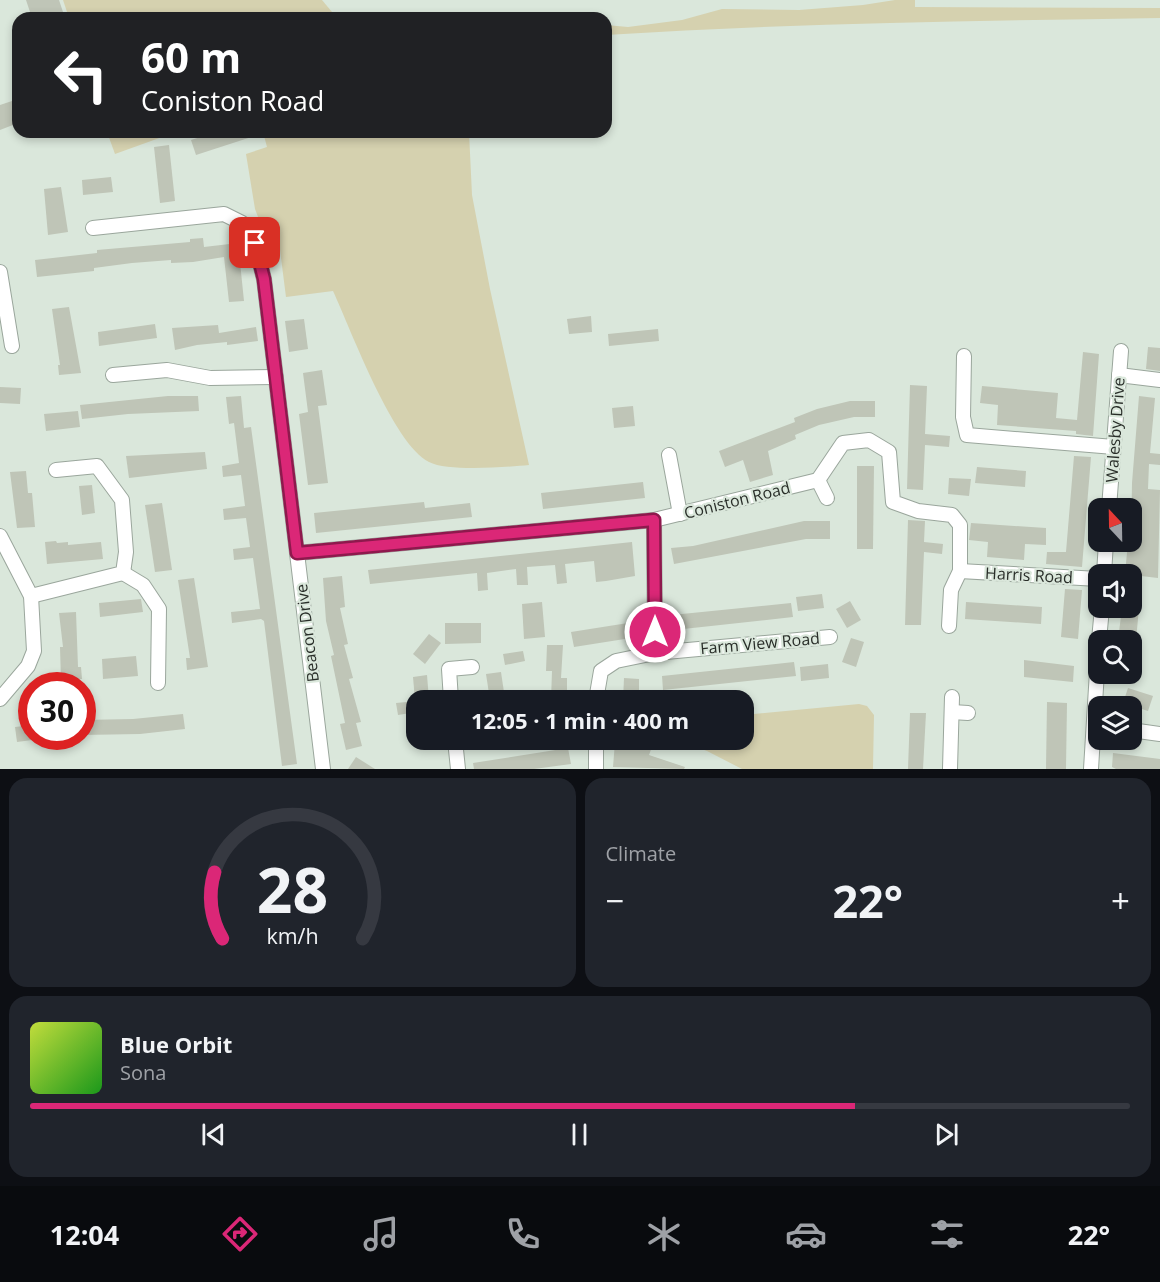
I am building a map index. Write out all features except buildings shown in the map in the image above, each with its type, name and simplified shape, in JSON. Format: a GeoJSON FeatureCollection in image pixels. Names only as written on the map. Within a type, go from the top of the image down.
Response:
{"type":"FeatureCollection","features":[{"type":"Feature","properties":{"kind":"street","name":"Beacon Drive"},"geometry":{"type":"LineString","coordinates":[[93,228],[224,214],[242,223],[255,243],[264,279],[323,769]]}},
{"type":"Feature","properties":{"kind":"street"},"geometry":{"type":"LineString","coordinates":[[0,272],[12,346]]}},
{"type":"Feature","properties":{"kind":"street","name":"Walesby Drive"},"geometry":{"type":"LineString","coordinates":[[1110,498],[1121,351]]}},
{"type":"Feature","properties":{"kind":"street"},"geometry":{"type":"LineString","coordinates":[[964,356],[965,442],[1114,447]]}},
{"type":"Feature","properties":{"kind":"street"},"geometry":{"type":"LineString","coordinates":[[113,375],[167,370],[210,378],[276,377]]}},
{"type":"Feature","properties":{"kind":"street"},"geometry":{"type":"LineString","coordinates":[[1119,375],[1160,380]]}},
{"type":"Feature","properties":{"kind":"street"},"geometry":{"type":"LineString","coordinates":[[827,498],[818,480],[843,443],[869,440],[889,452],[893,502],[918,511],[952,515],[960,525],[960,571],[951,590],[949,626]]}},
{"type":"Feature","properties":{"kind":"street"},"geometry":{"type":"LineString","coordinates":[[669,455],[680,513]]}},
{"type":"Feature","properties":{"kind":"street"},"geometry":{"type":"LineString","coordinates":[[56,470],[97,466],[122,500],[126,552],[123,573]]}},
{"type":"Feature","properties":{"kind":"street","name":"Coniston Road"},"geometry":{"type":"LineString","coordinates":[[297,553],[654,520],[818,480]]}},
{"type":"Feature","properties":{"kind":"street"},"geometry":{"type":"LineString","coordinates":[[654,520],[655,653]]}},
{"type":"Feature","properties":{"kind":"street"},"geometry":{"type":"LineString","coordinates":[[0,536],[31,596],[34,651],[28,666],[0,699]]}},
{"type":"Feature","properties":{"kind":"street","name":"Harris Road"},"geometry":{"type":"LineString","coordinates":[[960,571],[1088,578]]}},
{"type":"Feature","properties":{"kind":"street"},"geometry":{"type":"LineString","coordinates":[[31,596],[123,573],[143,585],[159,609],[158,683]]}},
{"type":"Feature","properties":{"kind":"street","name":"Farm View Road"},"geometry":{"type":"LineString","coordinates":[[598,690],[601,672],[616,661],[655,653],[830,637]]}},
{"type":"Feature","properties":{"kind":"street"},"geometry":{"type":"LineString","coordinates":[[450,690],[448,669],[471,667]]}},
{"type":"Feature","properties":{"kind":"street"},"geometry":{"type":"LineString","coordinates":[[950,769],[952,697]]}},
{"type":"Feature","properties":{"kind":"street"},"geometry":{"type":"LineString","coordinates":[[952,712],[968,713]]}},
{"type":"Feature","properties":{"kind":"street"},"geometry":{"type":"LineString","coordinates":[[1142,732],[1160,734]]}},
{"type":"Feature","properties":{"kind":"street"},"geometry":{"type":"LineString","coordinates":[[456,750],[458,769]]}},
{"type":"Feature","properties":{"kind":"street"},"geometry":{"type":"LineString","coordinates":[[596,750],[596,769]]}},
{"type":"Feature","properties":{"kind":"street"},"geometry":{"type":"LineString","coordinates":[[1091,769],[1093,750]]}},
{"type":"Feature","properties":{"kind":"shaded area"},"geometry":{"type":"Polygon","coordinates":[[[63,0],[322,0],[332,12],[67,12],[63,0]]]}},
{"type":"Feature","properties":{"kind":"shaded area"},"geometry":{"type":"Polygon","coordinates":[[[895,0],[915,0],[915,7],[1160,8],[1160,18],[814,25],[612,35],[612,26],[628,27],[682,20],[722,9],[799,10],[895,0]]]}},
{"type":"Feature","properties":{"kind":"shaded area"},"geometry":{"type":"Polygon","coordinates":[[[109,138],[159,138],[115,154],[109,138]]]}},
{"type":"Feature","properties":{"kind":"shaded area"},"geometry":{"type":"Polygon","coordinates":[[[265,138],[469,138],[472,195],[490,289],[529,465],[463,468],[429,462],[415,451],[388,410],[374,384],[333,291],[286,297],[280,250],[271,251],[255,209],[246,154],[267,147],[265,138]]]}},
{"type":"Feature","properties":{"kind":"shaded area"},"geometry":{"type":"Polygon","coordinates":[[[859,704],[867,706],[874,715],[873,769],[742,769],[704,750],[754,750],[754,714],[859,704]]]}},
{"type":"Feature","properties":{"kind":"route"},"geometry":{"type":"LineString","coordinates":[[255,243],[264,279],[297,553],[654,520],[655,632]]}}]}
